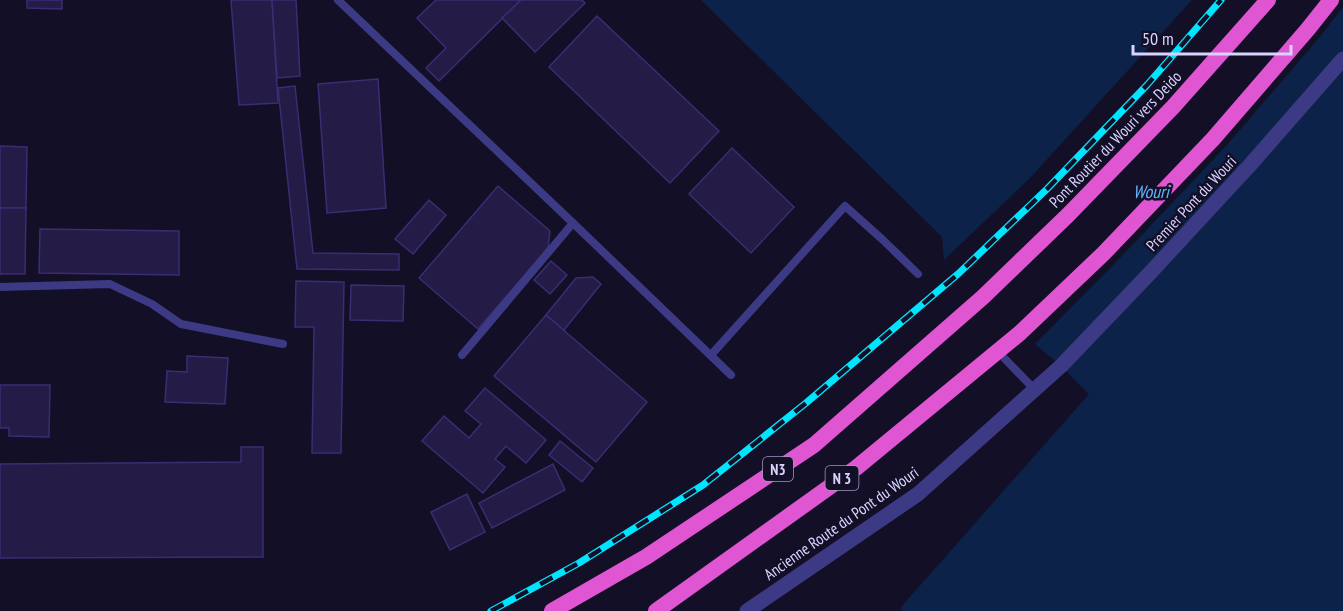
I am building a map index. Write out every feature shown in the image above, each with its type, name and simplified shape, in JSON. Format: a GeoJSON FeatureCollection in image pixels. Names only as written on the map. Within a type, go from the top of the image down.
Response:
{"type":"FeatureCollection","features":[{"type":"Feature","properties":{"kind":"highway","name":"Pont Routier du Wouri vers Deido"},"geometry":{"type":"LineString","coordinates":[[552,611],[646,557],[814,445],[982,297],[1068,214],[1173,107],[1268,0]]}},
{"type":"Feature","properties":{"kind":"highway","name":"N 3"},"geometry":{"type":"LineString","coordinates":[[656,611],[856,468],[1020,333],[1103,254],[1213,139],[1331,0]]}},
{"type":"Feature","properties":{"kind":"street","name":"Premier Pont du Wouri"},"geometry":{"type":"LineString","coordinates":[[1061,366],[1242,174],[1343,59]]}},
{"type":"Feature","properties":{"kind":"street","name":"Ancienne Route du Pont du Wouri"},"geometry":{"type":"LineString","coordinates":[[747,611],[918,494],[1061,366]]}},
{"type":"Feature","properties":{"kind":"lane"},"geometry":{"type":"LineString","coordinates":[[338,0],[731,375]]}},
{"type":"Feature","properties":{"kind":"lane"},"geometry":{"type":"LineString","coordinates":[[711,356],[845,206],[918,274]]}},
{"type":"Feature","properties":{"kind":"lane"},"geometry":{"type":"LineString","coordinates":[[462,355],[573,223]]}},
{"type":"Feature","properties":{"kind":"lane"},"geometry":{"type":"LineString","coordinates":[[0,286],[110,284],[152,304],[181,324],[283,344]]}},
{"type":"Feature","properties":{"kind":"lane"},"geometry":{"type":"LineString","coordinates":[[1005,359],[1035,390]]}},
{"type":"Feature","properties":{"kind":"water","name":"Wouri"},"geometry":{"type":"Polygon","coordinates":[[[701,0],[1343,0],[1343,611],[902,611],[901,607],[1089,394],[1061,366],[1020,333],[944,260],[942,237],[701,0]]]}},
{"type":"Feature","properties":{"kind":"pier"},"geometry":{"type":"Polygon","coordinates":[[[1192,0],[1343,0],[1343,7],[1226,146],[1035,344],[1020,333],[944,260],[1031,177],[1192,0]]]}},
{"type":"Feature","properties":{"kind":"building"},"geometry":{"type":"Polygon","coordinates":[[[27,0],[62,0],[62,9],[27,8],[27,0]]]}},
{"type":"Feature","properties":{"kind":"building"},"geometry":{"type":"Polygon","coordinates":[[[231,0],[272,0],[278,103],[239,105],[231,0]]]}},
{"type":"Feature","properties":{"kind":"building"},"geometry":{"type":"Polygon","coordinates":[[[272,0],[296,0],[300,76],[277,78],[272,0]]]}},
{"type":"Feature","properties":{"kind":"building"},"geometry":{"type":"Polygon","coordinates":[[[436,0],[521,0],[439,81],[426,68],[446,48],[417,18],[436,0]]]}},
{"type":"Feature","properties":{"kind":"building"},"geometry":{"type":"Polygon","coordinates":[[[521,0],[582,0],[585,3],[535,52],[502,18],[521,0]]]}},
{"type":"Feature","properties":{"kind":"building"},"geometry":{"type":"Polygon","coordinates":[[[597,16],[719,131],[670,183],[549,67],[597,16]]]}},
{"type":"Feature","properties":{"kind":"building"},"geometry":{"type":"Polygon","coordinates":[[[378,79],[386,208],[327,213],[318,84],[378,79]]]}},
{"type":"Feature","properties":{"kind":"building"},"geometry":{"type":"Polygon","coordinates":[[[295,86],[313,253],[399,254],[399,270],[297,269],[278,88],[295,86]]]}},
{"type":"Feature","properties":{"kind":"building"},"geometry":{"type":"Polygon","coordinates":[[[0,146],[27,147],[26,208],[0,208],[0,146]]]}},
{"type":"Feature","properties":{"kind":"building"},"geometry":{"type":"Polygon","coordinates":[[[732,148],[794,207],[751,253],[689,194],[732,148]]]}},
{"type":"Feature","properties":{"kind":"building"},"geometry":{"type":"Polygon","coordinates":[[[498,186],[550,231],[548,248],[478,329],[419,278],[498,186]]]}},
{"type":"Feature","properties":{"kind":"building"},"geometry":{"type":"Polygon","coordinates":[[[429,200],[446,215],[413,254],[395,239],[429,200]]]}},
{"type":"Feature","properties":{"kind":"building"},"geometry":{"type":"Polygon","coordinates":[[[0,208],[26,208],[25,274],[0,274],[0,208]]]}},
{"type":"Feature","properties":{"kind":"building"},"geometry":{"type":"Polygon","coordinates":[[[40,229],[179,231],[179,275],[39,273],[40,229]]]}},
{"type":"Feature","properties":{"kind":"building"},"geometry":{"type":"Polygon","coordinates":[[[551,261],[567,275],[550,294],[534,280],[551,261]]]}},
{"type":"Feature","properties":{"kind":"building"},"geometry":{"type":"Polygon","coordinates":[[[593,277],[601,284],[564,330],[546,315],[576,278],[593,277]]]}},
{"type":"Feature","properties":{"kind":"building"},"geometry":{"type":"Polygon","coordinates":[[[296,281],[344,282],[341,453],[312,453],[314,327],[295,327],[296,281]]]}},
{"type":"Feature","properties":{"kind":"building"},"geometry":{"type":"Polygon","coordinates":[[[351,285],[404,286],[403,321],[350,320],[351,285]]]}},
{"type":"Feature","properties":{"kind":"building"},"geometry":{"type":"Polygon","coordinates":[[[546,315],[647,402],[596,462],[494,376],[546,315]]]}},
{"type":"Feature","properties":{"kind":"building"},"geometry":{"type":"Polygon","coordinates":[[[187,356],[228,358],[225,404],[165,402],[167,371],[187,372],[187,356]]]}},
{"type":"Feature","properties":{"kind":"building"},"geometry":{"type":"Polygon","coordinates":[[[0,385],[50,385],[49,437],[9,436],[9,428],[0,428],[0,385]]]}},
{"type":"Feature","properties":{"kind":"building"},"geometry":{"type":"Polygon","coordinates":[[[485,388],[546,440],[526,463],[506,446],[495,459],[505,467],[483,493],[422,441],[444,416],[469,438],[481,424],[465,411],[485,388]]]}},
{"type":"Feature","properties":{"kind":"building"},"geometry":{"type":"Polygon","coordinates":[[[560,441],[593,468],[582,482],[549,455],[560,441]]]}},
{"type":"Feature","properties":{"kind":"building"},"geometry":{"type":"Polygon","coordinates":[[[241,447],[263,447],[263,557],[0,558],[0,464],[241,462],[241,447]]]}},
{"type":"Feature","properties":{"kind":"building"},"geometry":{"type":"Polygon","coordinates":[[[553,464],[565,490],[492,528],[479,503],[553,464]]]}},
{"type":"Feature","properties":{"kind":"building"},"geometry":{"type":"Polygon","coordinates":[[[467,494],[485,532],[450,550],[431,512],[467,494]]]}},
{"type":"Feature","properties":{"kind":"railway"},"geometry":{"type":"LineString","coordinates":[[491,611],[579,563],[703,485],[806,403],[958,274],[1047,189],[1147,85],[1221,0]]}}]}
